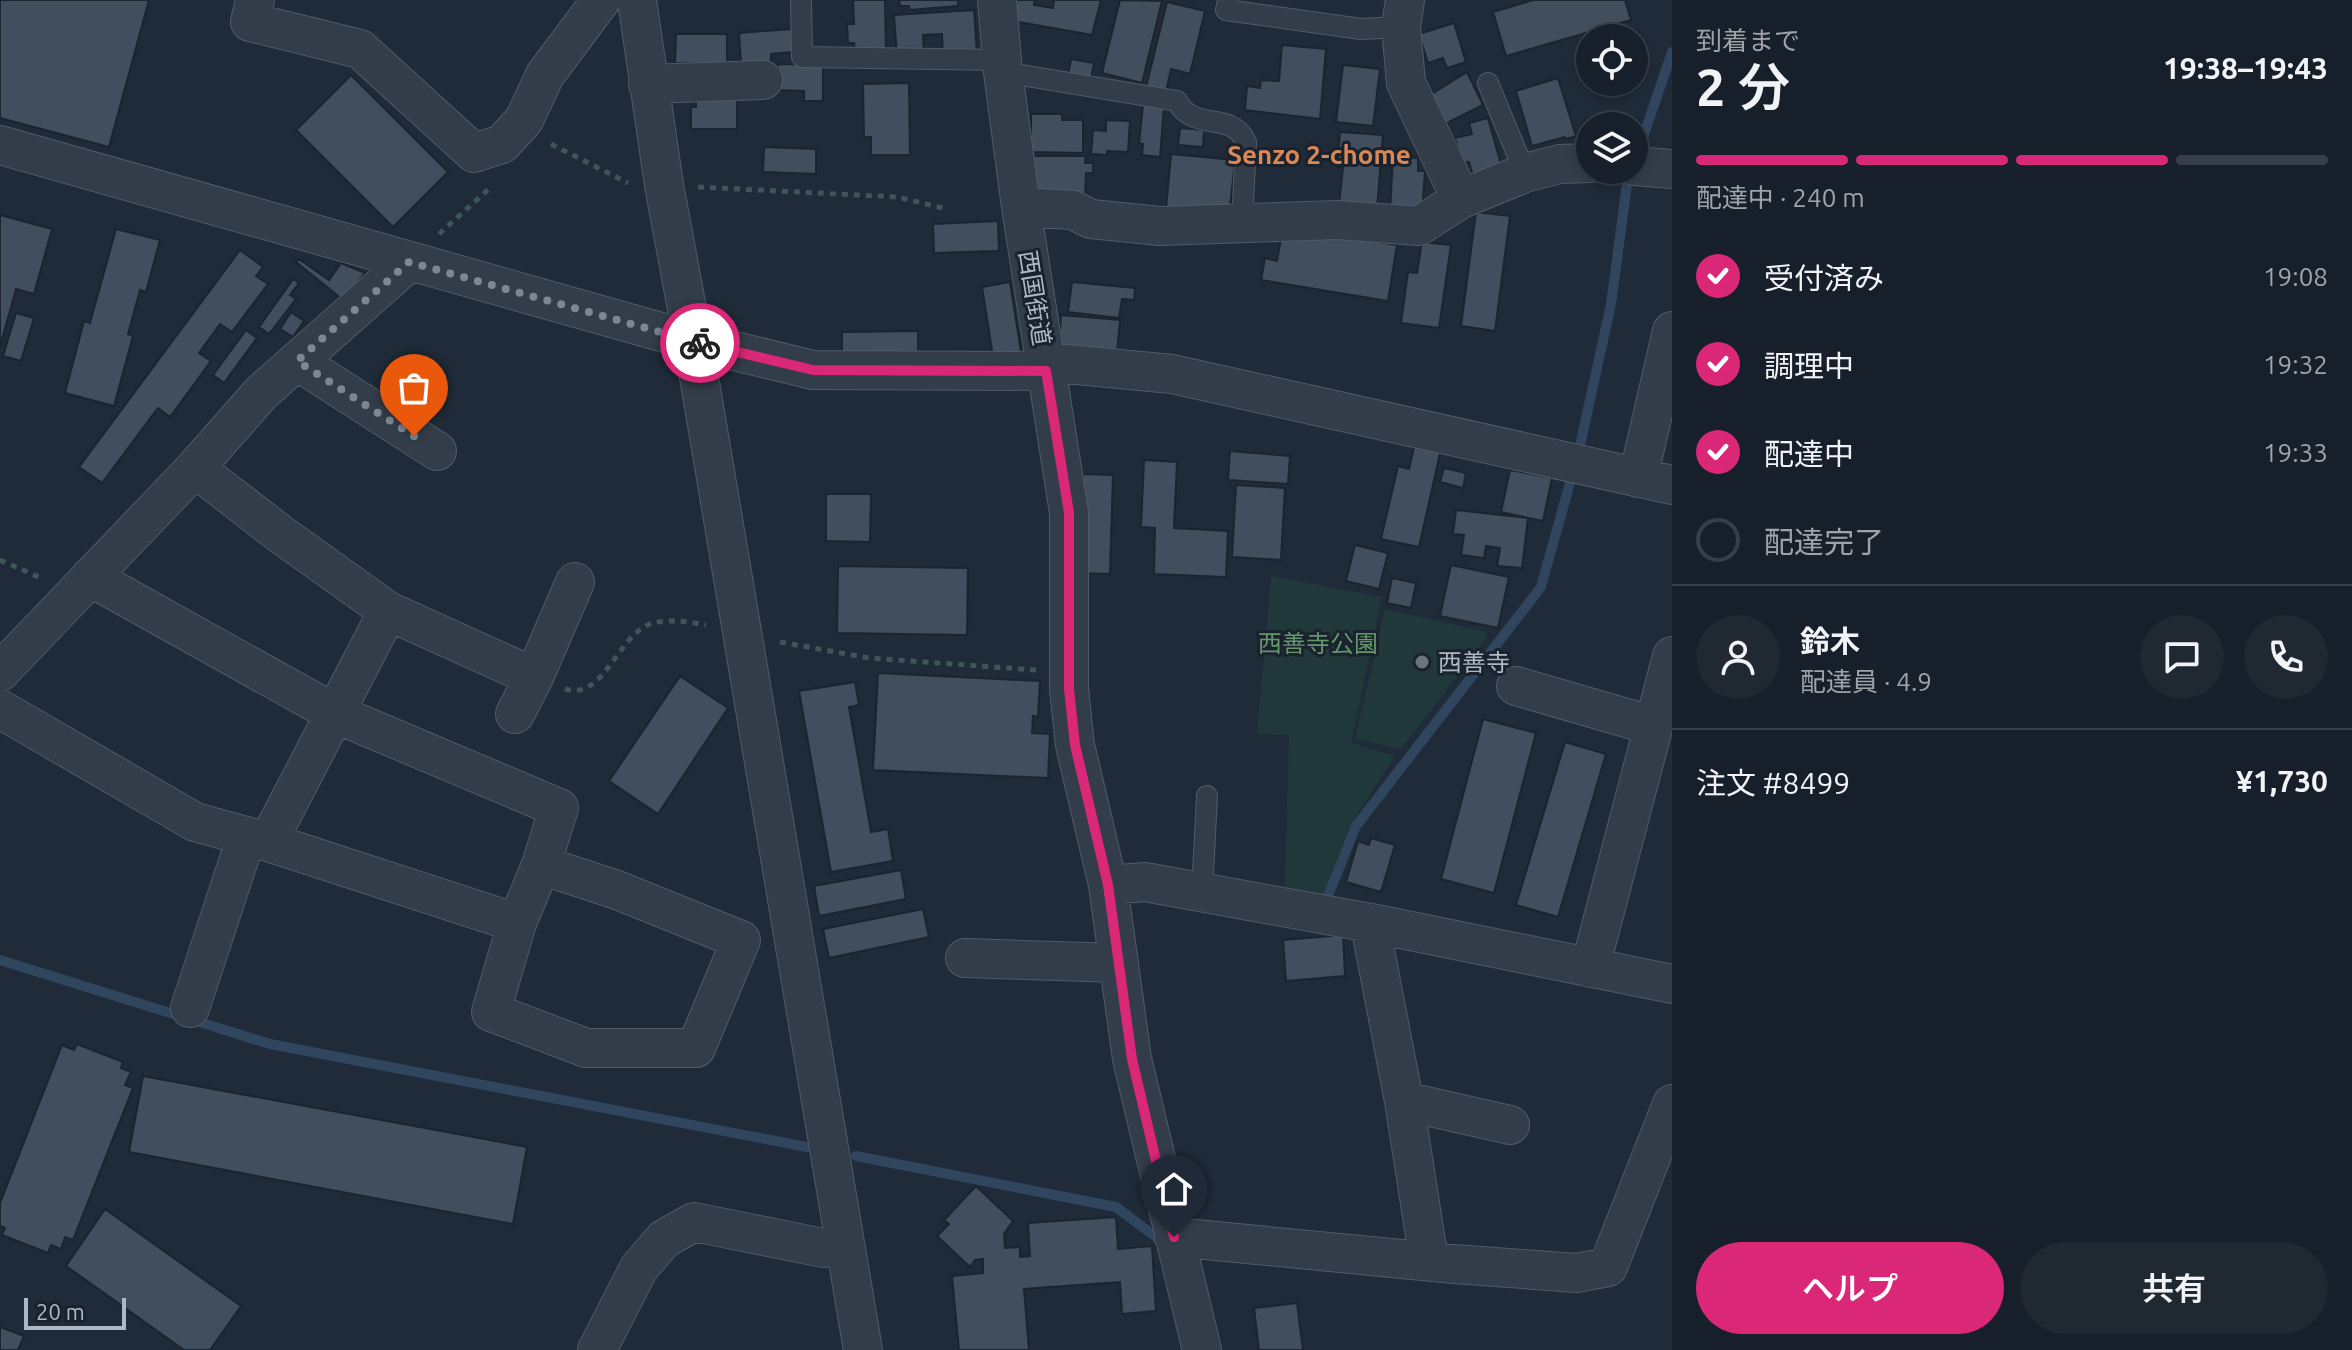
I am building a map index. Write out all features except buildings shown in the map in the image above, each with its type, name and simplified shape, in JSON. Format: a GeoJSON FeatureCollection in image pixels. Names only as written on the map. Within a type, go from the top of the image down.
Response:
{"type":"FeatureCollection","features":[{"type":"Feature","properties":{"kind":"street"},"geometry":{"type":"LineString","coordinates":[[255,0],[250,22],[360,49],[474,153],[502,144],[524,120],[545,75],[601,0]]}},
{"type":"Feature","properties":{"kind":"street"},"geometry":{"type":"LineString","coordinates":[[637,0],[664,185],[863,1350]]}},
{"type":"Feature","properties":{"kind":"street","name":"西国街道"},"geometry":{"type":"LineString","coordinates":[[997,0],[1021,207],[1069,513],[1069,672],[1075,745],[1108,885],[1132,1059],[1202,1350]]}},
{"type":"Feature","properties":{"kind":"street"},"geometry":{"type":"LineString","coordinates":[[1403,14],[1406,83],[1410,96],[1461,199]]}},
{"type":"Feature","properties":{"kind":"street"},"geometry":{"type":"LineString","coordinates":[[648,84],[763,80]]}},
{"type":"Feature","properties":{"kind":"street"},"geometry":{"type":"LineString","coordinates":[[0,145],[693,341],[813,370],[1045,367],[1172,374],[1655,481],[1672,331]]}},
{"type":"Feature","properties":{"kind":"street"},"geometry":{"type":"LineString","coordinates":[[1021,207],[1073,210],[1091,219],[1160,226],[1338,220],[1419,226],[1461,199],[1525,173],[1560,164],[1576,163]]}},
{"type":"Feature","properties":{"kind":"street"},"geometry":{"type":"LineString","coordinates":[[1648,167],[1672,169]]}},
{"type":"Feature","properties":{"kind":"street"},"geometry":{"type":"LineString","coordinates":[[4,660],[90,577],[195,468],[261,393],[409,262]]}},
{"type":"Feature","properties":{"kind":"street"},"geometry":{"type":"LineString","coordinates":[[297,361],[437,451]]}},
{"type":"Feature","properties":{"kind":"street"},"geometry":{"type":"LineString","coordinates":[[195,468],[388,611],[534,677]]}},
{"type":"Feature","properties":{"kind":"street"},"geometry":{"type":"LineString","coordinates":[[90,577],[334,713],[559,808],[541,865],[517,923],[491,1012],[586,1048],[696,1048],[741,940],[617,890],[541,865]]}},
{"type":"Feature","properties":{"kind":"street"},"geometry":{"type":"LineString","coordinates":[[515,714],[575,582]]}},
{"type":"Feature","properties":{"kind":"street"},"geometry":{"type":"LineString","coordinates":[[190,1008],[257,840],[334,713],[388,611]]}},
{"type":"Feature","properties":{"kind":"street"},"geometry":{"type":"LineString","coordinates":[[1590,968],[1672,656]]}},
{"type":"Feature","properties":{"kind":"street"},"geometry":{"type":"LineString","coordinates":[[1516,686],[1654,726]]}},
{"type":"Feature","properties":{"kind":"street"},"geometry":{"type":"LineString","coordinates":[[0,709],[195,822],[517,923]]}},
{"type":"Feature","properties":{"kind":"street"},"geometry":{"type":"LineString","coordinates":[[1108,885],[1145,882],[1376,924],[1672,984]]}},
{"type":"Feature","properties":{"kind":"street"},"geometry":{"type":"LineString","coordinates":[[1376,924],[1372,935],[1404,1101],[1429,1261]]}},
{"type":"Feature","properties":{"kind":"street"},"geometry":{"type":"LineString","coordinates":[[965,958],[1119,963]]}},
{"type":"Feature","properties":{"kind":"street"},"geometry":{"type":"LineString","coordinates":[[1404,1101],[1510,1125]]}},
{"type":"Feature","properties":{"kind":"street"},"geometry":{"type":"LineString","coordinates":[[1174,1237],[1576,1273],[1608,1267],[1672,1104]]}},
{"type":"Feature","properties":{"kind":"street"},"geometry":{"type":"LineString","coordinates":[[597,1350],[639,1268],[664,1239],[694,1222],[823,1248],[845,1244]]}},
{"type":"Feature","properties":{"kind":"lane"},"geometry":{"type":"LineString","coordinates":[[801,0],[802,57],[1003,66],[1177,101],[1190,117],[1226,124],[1243,135],[1246,142],[1242,224]]}},
{"type":"Feature","properties":{"kind":"lane"},"geometry":{"type":"LineString","coordinates":[[1228,0],[1226,10],[1250,6],[1361,29],[1403,14]]}},
{"type":"Feature","properties":{"kind":"lane"},"geometry":{"type":"LineString","coordinates":[[1488,83],[1525,173]]}},
{"type":"Feature","properties":{"kind":"lane"},"geometry":{"type":"LineString","coordinates":[[1202,893],[1207,796]]}},
{"type":"Feature","properties":{"kind":"path"},"geometry":{"type":"LineString","coordinates":[[534,677],[570,691],[588,687],[600,678],[631,636],[647,625],[672,620],[717,627],[743,641],[762,638],[869,658],[1069,672]]}},
{"type":"Feature","properties":{"kind":"green space","name":"西善寺公園"},"geometry":{"type":"Polygon","coordinates":[[[1271,576],[1382,597],[1351,743],[1395,756],[1352,823],[1323,895],[1285,887],[1289,735],[1257,734],[1271,576]]]}},
{"type":"Feature","properties":{"kind":"green space"},"geometry":{"type":"Polygon","coordinates":[[[1385,609],[1487,632],[1485,640],[1401,749],[1355,739],[1385,609]]]}},
{"type":"Feature","properties":{"kind":"waterway"},"geometry":{"type":"LineString","coordinates":[[1648,123],[1672,52]]}},
{"type":"Feature","properties":{"kind":"waterway"},"geometry":{"type":"LineString","coordinates":[[1579,450],[1611,304],[1627,184]]}},
{"type":"Feature","properties":{"kind":"waterway"},"geometry":{"type":"LineString","coordinates":[[1328,896],[1356,826],[1541,587],[1571,479]]}},
{"type":"Feature","properties":{"kind":"waterway"},"geometry":{"type":"LineString","coordinates":[[0,960],[270,1044],[807,1147]]}},
{"type":"Feature","properties":{"kind":"waterway"},"geometry":{"type":"LineString","coordinates":[[856,1156],[1116,1207],[1160,1240]]}},
{"type":"Feature","properties":{"kind":"way so far"},"geometry":{"type":"LineString","coordinates":[[414,436],[297,361],[409,262],[700,343]]}},
{"type":"Feature","properties":{"kind":"place","name":"西善寺"},"geometry":{"type":"Point","coordinates":[1422,662]}},
{"type":"Feature","properties":{"kind":"district","name":"Senzo 2-chome"},"geometry":{"type":"Point","coordinates":[1319,154]}},
{"type":"Feature","properties":{"kind":"route"},"geometry":{"type":"LineString","coordinates":[[700,343],[813,370],[1046,371],[1069,513],[1069,689],[1075,745],[1108,885],[1132,1059],[1174,1237]]}}]}
